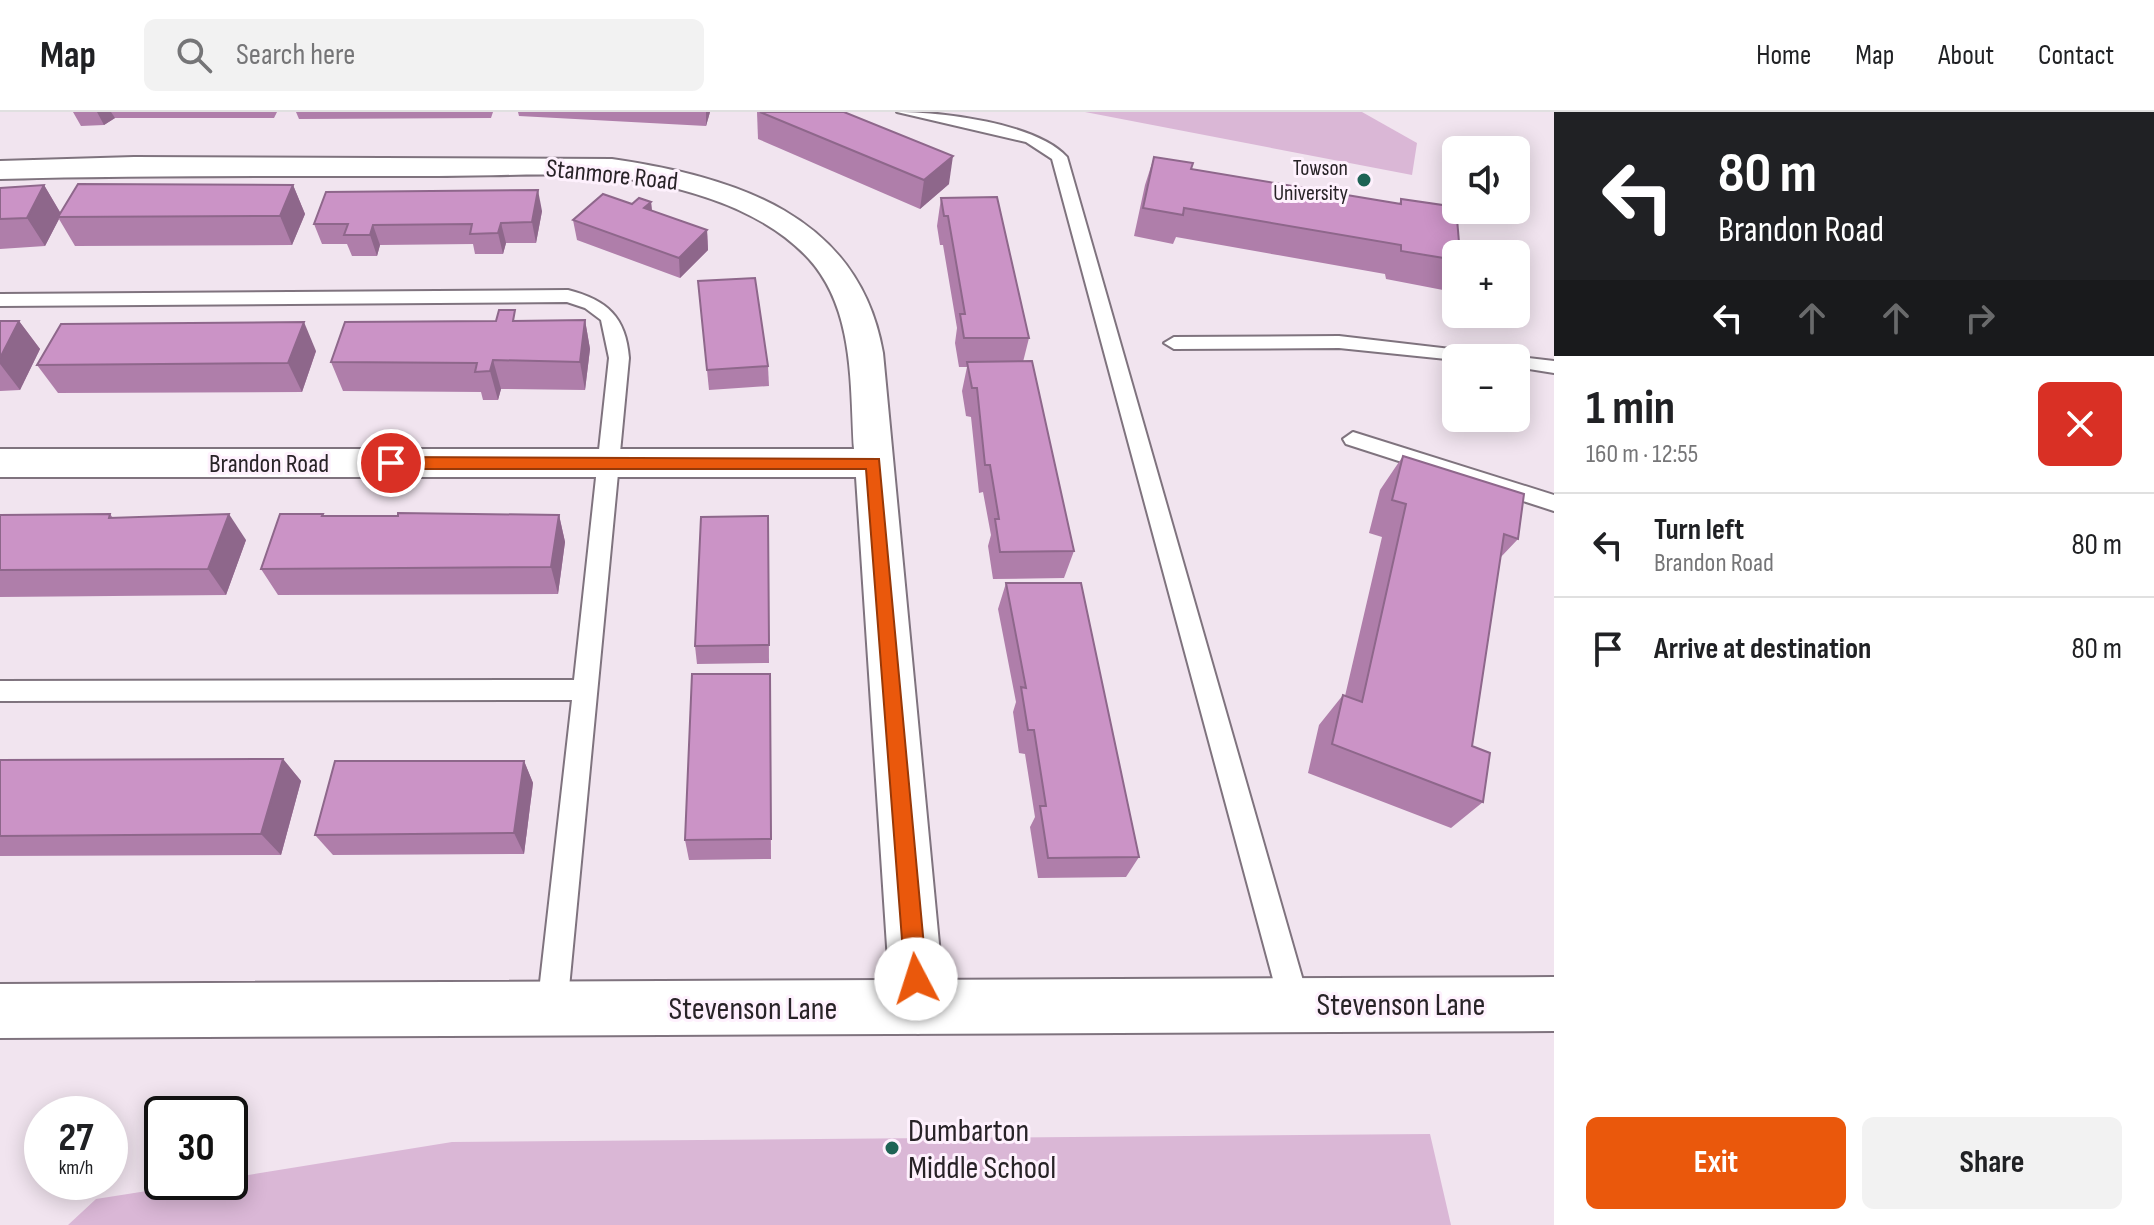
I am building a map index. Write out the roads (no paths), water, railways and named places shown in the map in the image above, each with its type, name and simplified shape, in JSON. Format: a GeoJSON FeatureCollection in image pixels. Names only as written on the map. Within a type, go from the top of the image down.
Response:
{"type":"FeatureCollection","features":[{"type":"Feature","properties":{"kind":"street","name":"Stanmore Road"},"geometry":{"type":"LineString","coordinates":[[0,170],[134,166],[557,166],[644,172],[700,184],[737,198],[775,218],[805,240],[831,266],[847,291],[858,316],[865,353],[918,1007]]}},
{"type":"Feature","properties":{"kind":"street","name":"Brandon Road"},"geometry":{"type":"LineString","coordinates":[[0,463],[874,463]]}},
{"type":"Feature","properties":{"kind":"street","name":"Stevenson Lane"},"geometry":{"type":"LineString","coordinates":[[0,1011],[1554,1004]]}},
{"type":"Feature","properties":{"kind":"lane"},"geometry":{"type":"LineString","coordinates":[[905,112],[1031,138],[1059,157],[1295,1005]]}},
{"type":"Feature","properties":{"kind":"lane"},"geometry":{"type":"LineString","coordinates":[[0,300],[568,296],[594,303],[613,321],[618,339],[609,463],[552,1009]]}},
{"type":"Feature","properties":{"kind":"lane"},"geometry":{"type":"LineString","coordinates":[[1174,343],[1339,342],[1442,350]]}},
{"type":"Feature","properties":{"kind":"lane"},"geometry":{"type":"LineString","coordinates":[[1530,363],[1554,367]]}},
{"type":"Feature","properties":{"kind":"lane"},"geometry":{"type":"LineString","coordinates":[[1353,439],[1554,503]]}},
{"type":"Feature","properties":{"kind":"lane"},"geometry":{"type":"LineString","coordinates":[[0,691],[584,690]]}},
{"type":"Feature","properties":{"kind":"place","name":"Towson University"},"geometry":{"type":"Point","coordinates":[1364,180]}},
{"type":"Feature","properties":{"kind":"place","name":"Dumbarton Middle School"},"geometry":{"type":"Point","coordinates":[892,1148]}}]}
